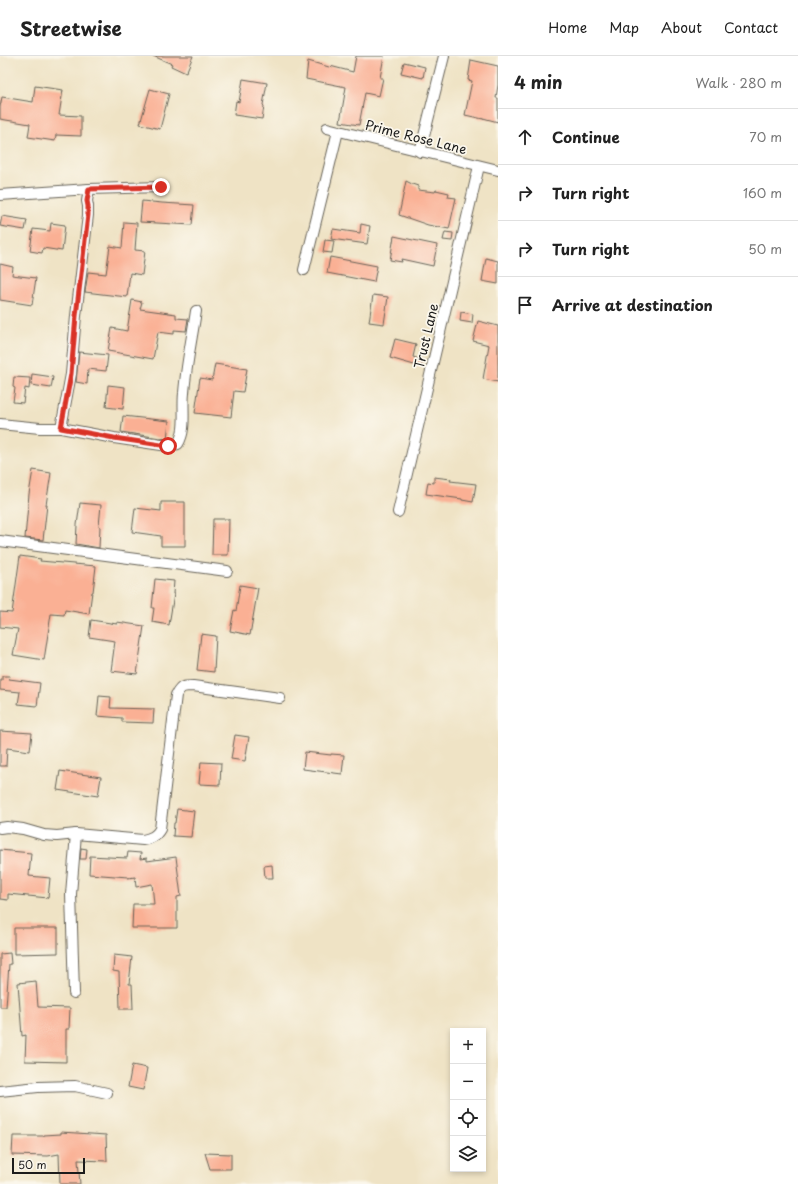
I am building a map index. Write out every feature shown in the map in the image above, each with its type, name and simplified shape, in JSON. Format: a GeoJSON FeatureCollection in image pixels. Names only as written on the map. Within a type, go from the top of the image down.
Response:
{"type":"FeatureCollection","features":[{"type":"Feature","properties":{"kind":"street"},"geometry":{"type":"LineString","coordinates":[[420,152],[444,56]]}},
{"type":"Feature","properties":{"kind":"street","name":"Prime Rose Lane"},"geometry":{"type":"LineString","coordinates":[[328,128],[420,152],[498,170]]}},
{"type":"Feature","properties":{"kind":"street"},"geometry":{"type":"LineString","coordinates":[[304,270],[338,131]]}},
{"type":"Feature","properties":{"kind":"street","name":"Trust Lane"},"geometry":{"type":"LineString","coordinates":[[398,512],[479,166]]}},
{"type":"Feature","properties":{"kind":"street"},"geometry":{"type":"LineString","coordinates":[[0,195],[89,189],[161,187]]}},
{"type":"Feature","properties":{"kind":"street"},"geometry":{"type":"LineString","coordinates":[[61,428],[71,374],[88,215],[87,201],[89,189]]}},
{"type":"Feature","properties":{"kind":"street"},"geometry":{"type":"LineString","coordinates":[[0,424],[40,428],[61,428],[168,446],[178,444],[183,430],[184,393],[196,311]]}},
{"type":"Feature","properties":{"kind":"street"},"geometry":{"type":"LineString","coordinates":[[0,541],[227,571]]}},
{"type":"Feature","properties":{"kind":"street"},"geometry":{"type":"LineString","coordinates":[[0,828],[6,827],[23,829],[57,836],[76,834],[143,840],[150,838],[156,835],[160,829],[176,695],[180,689],[184,686],[193,686],[280,698]]}},
{"type":"Feature","properties":{"kind":"street"},"geometry":{"type":"LineString","coordinates":[[74,993],[71,894],[76,834]]}},
{"type":"Feature","properties":{"kind":"street"},"geometry":{"type":"LineString","coordinates":[[0,1091],[38,1087],[75,1086],[107,1093]]}},
{"type":"Feature","properties":{"kind":"building"},"geometry":{"type":"Polygon","coordinates":[[[153,56],[193,56],[186,73],[171,66],[172,64],[153,56]]]}},
{"type":"Feature","properties":{"kind":"building"},"geometry":{"type":"Polygon","coordinates":[[[356,56],[384,56],[380,78],[383,78],[379,96],[365,93],[359,125],[340,122],[346,87],[306,79],[308,61],[353,72],[356,56]]]}},
{"type":"Feature","properties":{"kind":"building"},"geometry":{"type":"Polygon","coordinates":[[[471,60],[498,66],[496,98],[498,98],[498,122],[465,115],[472,81],[468,80],[471,60]]]}},
{"type":"Feature","properties":{"kind":"building"},"geometry":{"type":"Polygon","coordinates":[[[404,62],[425,67],[423,78],[401,73],[404,62]]]}},
{"type":"Feature","properties":{"kind":"building"},"geometry":{"type":"Polygon","coordinates":[[[243,79],[267,83],[262,119],[234,115],[236,101],[239,102],[243,79]]]}},
{"type":"Feature","properties":{"kind":"building"},"geometry":{"type":"Polygon","coordinates":[[[35,86],[63,90],[59,115],[81,116],[81,136],[56,135],[55,141],[28,137],[30,124],[0,119],[2,97],[33,102],[35,86]]]}},
{"type":"Feature","properties":{"kind":"building"},"geometry":{"type":"Polygon","coordinates":[[[150,89],[169,94],[160,129],[140,124],[150,89]]]}},
{"type":"Feature","properties":{"kind":"building"},"geometry":{"type":"Polygon","coordinates":[[[406,181],[418,186],[418,190],[435,192],[436,190],[449,193],[448,197],[456,198],[449,229],[428,225],[399,215],[406,181]]]}},
{"type":"Feature","properties":{"kind":"building"},"geometry":{"type":"Polygon","coordinates":[[[142,201],[194,205],[192,225],[140,222],[142,201]]]}},
{"type":"Feature","properties":{"kind":"building"},"geometry":{"type":"Polygon","coordinates":[[[2,216],[27,220],[25,230],[0,226],[2,216]]]}},
{"type":"Feature","properties":{"kind":"building"},"geometry":{"type":"Polygon","coordinates":[[[124,222],[137,223],[135,250],[145,251],[142,275],[130,273],[127,297],[85,292],[88,272],[106,274],[110,246],[122,248],[124,222]]]}},
{"type":"Feature","properties":{"kind":"building"},"geometry":{"type":"Polygon","coordinates":[[[51,223],[65,225],[62,251],[43,248],[42,253],[30,251],[33,229],[50,231],[51,223]]]}},
{"type":"Feature","properties":{"kind":"building"},"geometry":{"type":"Polygon","coordinates":[[[361,224],[370,226],[367,244],[331,239],[333,229],[360,233],[361,224]]]}},
{"type":"Feature","properties":{"kind":"building"},"geometry":{"type":"Polygon","coordinates":[[[445,232],[453,233],[452,241],[443,240],[445,232]]]}},
{"type":"Feature","properties":{"kind":"building"},"geometry":{"type":"Polygon","coordinates":[[[394,236],[437,245],[433,266],[401,259],[402,262],[390,260],[394,236]]]}},
{"type":"Feature","properties":{"kind":"building"},"geometry":{"type":"Polygon","coordinates":[[[325,240],[334,241],[332,253],[323,252],[325,240]]]}},
{"type":"Feature","properties":{"kind":"building"},"geometry":{"type":"Polygon","coordinates":[[[330,257],[377,266],[374,282],[327,273],[330,257]]]}},
{"type":"Feature","properties":{"kind":"building"},"geometry":{"type":"Polygon","coordinates":[[[486,258],[498,261],[498,284],[482,281],[486,258]]]}},
{"type":"Feature","properties":{"kind":"building"},"geometry":{"type":"Polygon","coordinates":[[[0,264],[13,267],[12,275],[36,278],[32,305],[0,300],[0,264]]]}},
{"type":"Feature","properties":{"kind":"building"},"geometry":{"type":"Polygon","coordinates":[[[373,295],[388,297],[384,324],[369,322],[373,295]]]}},
{"type":"Feature","properties":{"kind":"building"},"geometry":{"type":"Polygon","coordinates":[[[132,300],[142,302],[140,309],[176,314],[176,318],[188,319],[186,331],[174,330],[174,334],[158,332],[153,359],[108,351],[112,328],[127,331],[132,300]]]}},
{"type":"Feature","properties":{"kind":"building"},"geometry":{"type":"Polygon","coordinates":[[[461,312],[473,314],[472,323],[460,321],[461,312]]]}},
{"type":"Feature","properties":{"kind":"building"},"geometry":{"type":"Polygon","coordinates":[[[478,321],[498,326],[498,382],[483,379],[489,345],[473,341],[478,321]]]}},
{"type":"Feature","properties":{"kind":"building"},"geometry":{"type":"Polygon","coordinates":[[[395,339],[416,344],[413,357],[423,360],[421,367],[390,358],[395,339]]]}},
{"type":"Feature","properties":{"kind":"building"},"geometry":{"type":"Polygon","coordinates":[[[79,352],[108,355],[106,371],[88,369],[87,384],[76,382],[79,352]]]}},
{"type":"Feature","properties":{"kind":"building"},"geometry":{"type":"Polygon","coordinates":[[[215,364],[247,369],[243,392],[234,391],[231,417],[195,413],[200,378],[212,380],[215,364]]]}},
{"type":"Feature","properties":{"kind":"building"},"geometry":{"type":"Polygon","coordinates":[[[32,374],[53,377],[51,388],[31,385],[32,374]]]}},
{"type":"Feature","properties":{"kind":"building"},"geometry":{"type":"Polygon","coordinates":[[[14,377],[30,378],[29,389],[25,388],[23,403],[13,402],[15,388],[13,387],[14,377]]]}},
{"type":"Feature","properties":{"kind":"building"},"geometry":{"type":"Polygon","coordinates":[[[108,385],[125,387],[123,409],[106,407],[108,385]]]}},
{"type":"Feature","properties":{"kind":"building"},"geometry":{"type":"Polygon","coordinates":[[[123,416],[169,421],[167,439],[121,432],[123,416]]]}},
{"type":"Feature","properties":{"kind":"building"},"geometry":{"type":"Polygon","coordinates":[[[33,470],[51,473],[43,540],[25,538],[33,470]]]}},
{"type":"Feature","properties":{"kind":"building"},"geometry":{"type":"Polygon","coordinates":[[[434,477],[451,479],[450,481],[476,484],[473,502],[426,494],[428,482],[434,483],[434,477]]]}},
{"type":"Feature","properties":{"kind":"building"},"geometry":{"type":"Polygon","coordinates":[[[161,502],[185,502],[185,546],[161,546],[161,536],[132,532],[135,508],[161,511],[161,502]]]}},
{"type":"Feature","properties":{"kind":"building"},"geometry":{"type":"Polygon","coordinates":[[[80,503],[101,505],[99,548],[76,544],[80,503]]]}},
{"type":"Feature","properties":{"kind":"building"},"geometry":{"type":"Polygon","coordinates":[[[213,519],[229,519],[228,555],[212,555],[213,519]]]}},
{"type":"Feature","properties":{"kind":"building"},"geometry":{"type":"Polygon","coordinates":[[[20,556],[41,559],[40,561],[96,566],[89,614],[65,610],[64,615],[51,614],[44,660],[13,655],[18,629],[0,627],[0,612],[12,613],[20,556]]]}},
{"type":"Feature","properties":{"kind":"building"},"geometry":{"type":"Polygon","coordinates":[[[155,579],[174,581],[174,594],[169,625],[152,622],[155,579]]]}},
{"type":"Feature","properties":{"kind":"building"},"geometry":{"type":"Polygon","coordinates":[[[240,585],[258,588],[250,635],[230,631],[234,610],[236,611],[240,585]]]}},
{"type":"Feature","properties":{"kind":"building"},"geometry":{"type":"Polygon","coordinates":[[[91,620],[144,626],[137,674],[111,671],[115,641],[89,637],[91,620]]]}},
{"type":"Feature","properties":{"kind":"building"},"geometry":{"type":"Polygon","coordinates":[[[201,634],[216,636],[214,672],[197,670],[201,634]]]}},
{"type":"Feature","properties":{"kind":"building"},"geometry":{"type":"Polygon","coordinates":[[[2,676],[10,676],[9,679],[40,683],[37,706],[18,704],[20,692],[0,690],[0,680],[2,680],[2,676]]]}},
{"type":"Feature","properties":{"kind":"building"},"geometry":{"type":"Polygon","coordinates":[[[99,696],[111,697],[110,708],[154,709],[153,723],[122,722],[122,718],[97,716],[99,696]]]}},
{"type":"Feature","properties":{"kind":"building"},"geometry":{"type":"Polygon","coordinates":[[[0,731],[32,733],[30,751],[7,748],[6,766],[0,766],[0,731]]]}},
{"type":"Feature","properties":{"kind":"building"},"geometry":{"type":"Polygon","coordinates":[[[235,735],[249,737],[245,761],[231,759],[235,735]]]}},
{"type":"Feature","properties":{"kind":"building"},"geometry":{"type":"Polygon","coordinates":[[[305,752],[344,755],[342,774],[303,769],[305,752]]]}},
{"type":"Feature","properties":{"kind":"building"},"geometry":{"type":"Polygon","coordinates":[[[201,762],[221,763],[220,785],[199,784],[201,762]]]}},
{"type":"Feature","properties":{"kind":"building"},"geometry":{"type":"Polygon","coordinates":[[[60,771],[101,777],[98,796],[57,790],[60,771]]]}},
{"type":"Feature","properties":{"kind":"building"},"geometry":{"type":"Polygon","coordinates":[[[177,809],[194,811],[191,837],[173,836],[177,809]]]}},
{"type":"Feature","properties":{"kind":"building"},"geometry":{"type":"Polygon","coordinates":[[[81,848],[87,849],[86,859],[80,859],[81,848]]]}},
{"type":"Feature","properties":{"kind":"building"},"geometry":{"type":"Polygon","coordinates":[[[0,850],[31,853],[29,876],[50,878],[48,898],[8,894],[8,900],[0,899],[0,850]]]}},
{"type":"Feature","properties":{"kind":"building"},"geometry":{"type":"Polygon","coordinates":[[[128,852],[141,853],[140,859],[147,858],[147,861],[176,857],[181,896],[177,897],[177,928],[132,928],[133,904],[154,904],[152,884],[136,887],[135,877],[128,878],[89,874],[90,856],[127,858],[128,852]]]}},
{"type":"Feature","properties":{"kind":"building"},"geometry":{"type":"Polygon","coordinates":[[[272,865],[273,878],[265,878],[264,866],[272,865]]]}},
{"type":"Feature","properties":{"kind":"building"},"geometry":{"type":"Polygon","coordinates":[[[14,928],[58,928],[58,953],[14,954],[14,928]]]}},
{"type":"Feature","properties":{"kind":"building"},"geometry":{"type":"Polygon","coordinates":[[[10,953],[11,964],[9,964],[6,1007],[0,1007],[0,954],[10,953]]]}},
{"type":"Feature","properties":{"kind":"building"},"geometry":{"type":"Polygon","coordinates":[[[114,955],[132,957],[129,984],[132,984],[133,1009],[120,1009],[119,972],[113,971],[114,955]]]}},
{"type":"Feature","properties":{"kind":"building"},"geometry":{"type":"Polygon","coordinates":[[[36,981],[38,1007],[70,1008],[69,1029],[66,1029],[66,1062],[25,1061],[26,1035],[22,1036],[18,983],[36,981]]]}},
{"type":"Feature","properties":{"kind":"building"},"geometry":{"type":"Polygon","coordinates":[[[132,1065],[147,1068],[143,1090],[128,1087],[132,1065]]]}},
{"type":"Feature","properties":{"kind":"building"},"geometry":{"type":"Polygon","coordinates":[[[61,1132],[106,1135],[107,1161],[78,1160],[80,1184],[60,1184],[59,1154],[48,1156],[12,1155],[13,1136],[44,1136],[61,1134],[61,1132]]]}},
{"type":"Feature","properties":{"kind":"building"},"geometry":{"type":"Polygon","coordinates":[[[205,1153],[231,1154],[231,1169],[210,1169],[205,1153]]]}},
{"type":"Feature","properties":{"kind":"route"},"geometry":{"type":"LineString","coordinates":[[161,187],[89,189],[87,201],[88,215],[71,374],[61,428],[168,446]]}}]}
